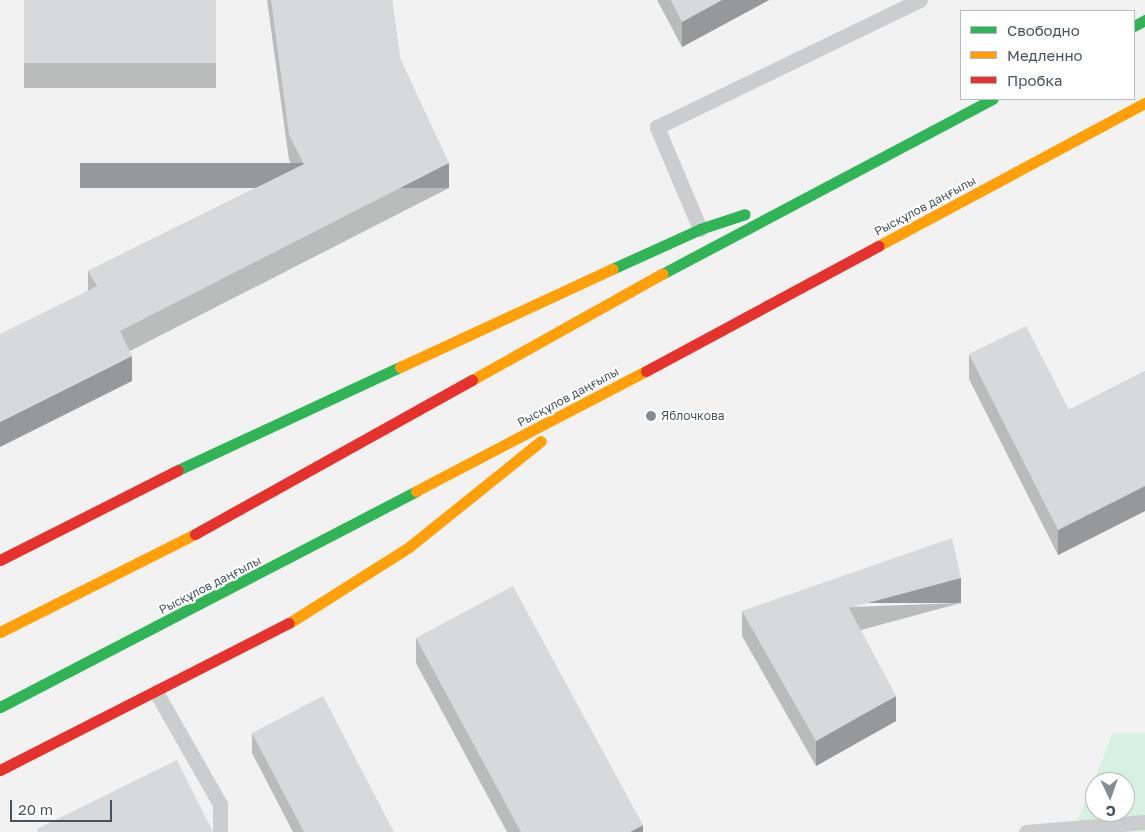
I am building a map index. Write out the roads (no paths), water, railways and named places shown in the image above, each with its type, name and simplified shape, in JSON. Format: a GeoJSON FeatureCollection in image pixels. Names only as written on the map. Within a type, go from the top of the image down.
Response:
{"type":"FeatureCollection","features":[{"type":"Feature","properties":{"kind":"main road"},"geometry":{"type":"LineString","coordinates":[[0,632],[165,551],[790,203],[990,100]]}},
{"type":"Feature","properties":{"kind":"main road","name":"Рысқұлов даңғылы"},"geometry":{"type":"LineString","coordinates":[[0,707],[198,607],[591,401],[1145,103]]}},
{"type":"Feature","properties":{"kind":"main road"},"geometry":{"type":"LineString","coordinates":[[0,560],[184,467],[700,229],[790,203]]}},
{"type":"Feature","properties":{"kind":"main road"},"geometry":{"type":"LineString","coordinates":[[0,770],[279,629],[409,547],[591,401]]}},
{"type":"Feature","properties":{"kind":"lane"},"geometry":{"type":"LineString","coordinates":[[700,229],[657,128],[920,0]]}},
{"type":"Feature","properties":{"kind":"lane"},"geometry":{"type":"LineString","coordinates":[[156,692],[220,804],[220,832]]}},
{"type":"Feature","properties":{"kind":"lane"},"geometry":{"type":"LineString","coordinates":[[1026,832],[1145,822]]}},
{"type":"Feature","properties":{"kind":"place","name":"Яблочкова"},"geometry":{"type":"Point","coordinates":[651,416]}}]}
